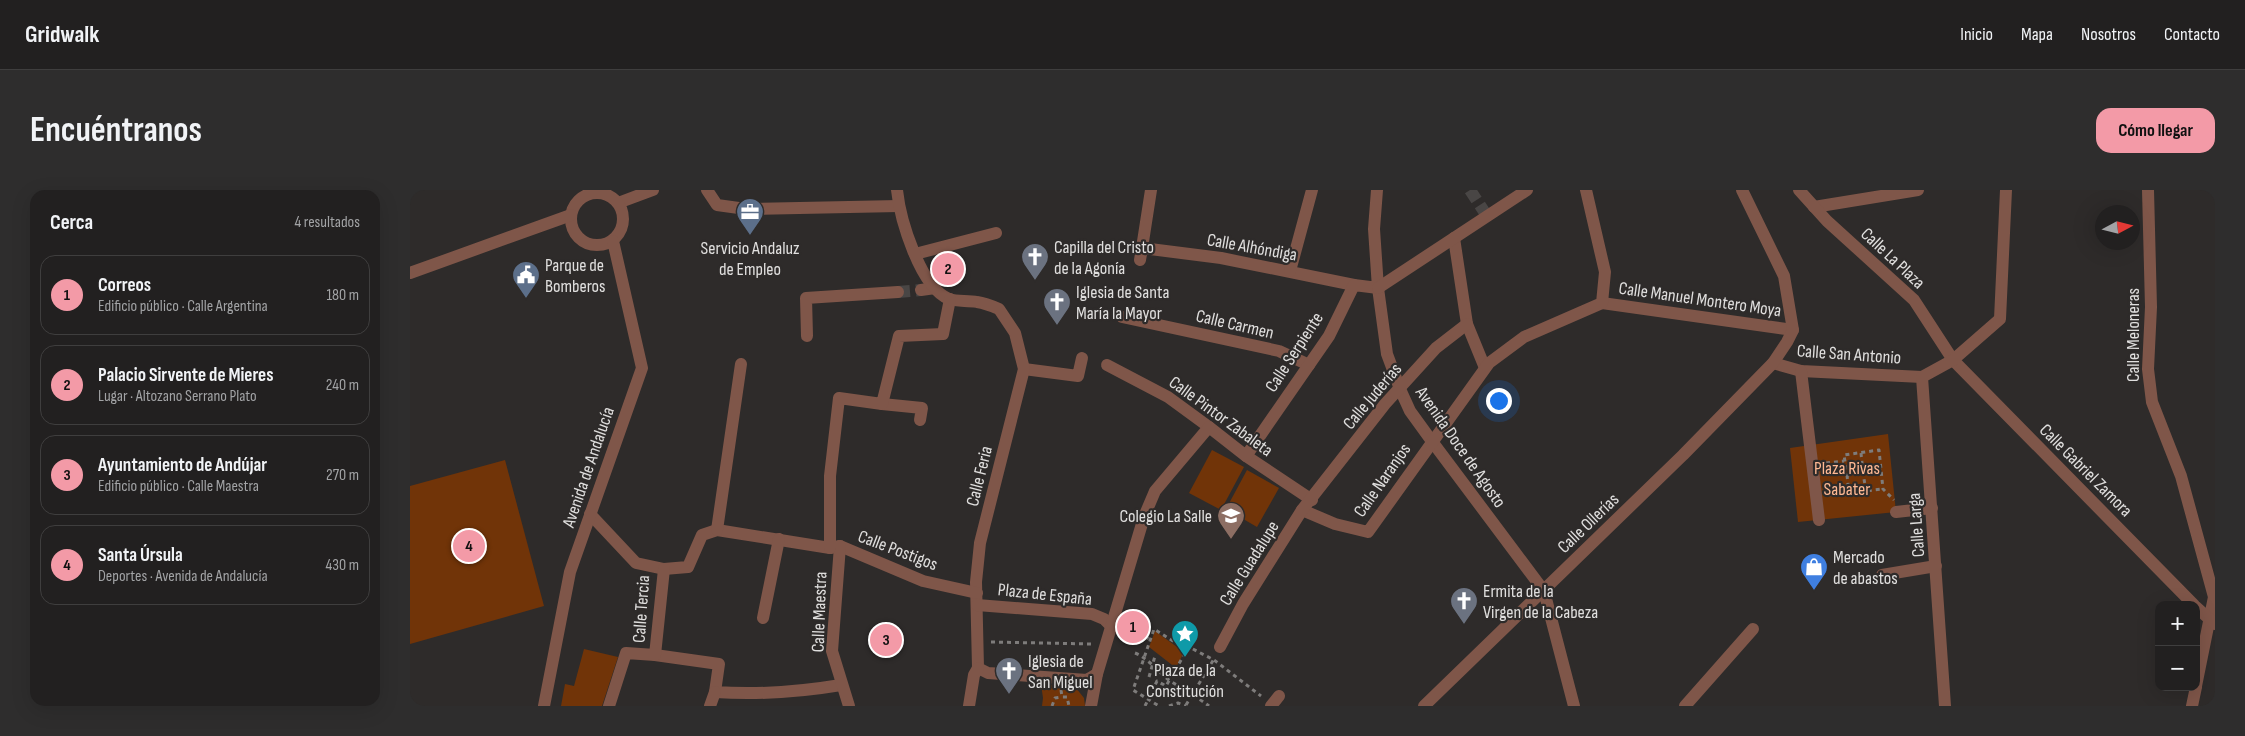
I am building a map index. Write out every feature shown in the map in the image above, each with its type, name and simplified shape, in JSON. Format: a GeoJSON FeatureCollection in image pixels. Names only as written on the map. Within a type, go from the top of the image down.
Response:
{"type":"FeatureCollection","features":[{"type":"Feature","properties":{"kind":"street"},"geometry":{"type":"LineString","coordinates":[[612,196],[624,219],[622,227],[613,241],[596,246],[580,239],[571,224],[571,215],[579,200],[586,195],[594,193],[612,196],[652,190]]}},
{"type":"Feature","properties":{"kind":"street"},"geometry":{"type":"LineString","coordinates":[[707,190],[717,205],[746,209],[899,206]]}},
{"type":"Feature","properties":{"kind":"street"},"geometry":{"type":"LineString","coordinates":[[897,190],[899,206],[915,254],[935,288],[950,299],[977,302],[999,308],[1014,333],[1024,369],[1078,376],[1082,358]]}},
{"type":"Feature","properties":{"kind":"street","name":"Calle Alhóndiga"},"geometry":{"type":"LineString","coordinates":[[1151,190],[1141,254],[1222,258],[1354,285]]}},
{"type":"Feature","properties":{"kind":"street"},"geometry":{"type":"LineString","coordinates":[[1290,271],[1312,190]]}},
{"type":"Feature","properties":{"kind":"street","name":"Avenida Doce de Agosto"},"geometry":{"type":"LineString","coordinates":[[1377,190],[1374,229],[1378,288],[1386,354],[1400,390],[1410,411],[1544,590]]}},
{"type":"Feature","properties":{"kind":"street"},"geometry":{"type":"LineString","coordinates":[[1354,285],[1378,288],[1527,190]]}},
{"type":"Feature","properties":{"kind":"street"},"geometry":{"type":"LineString","coordinates":[[1431,440],[1489,363],[1524,337],[1602,302],[1605,272],[1586,190]]}},
{"type":"Feature","properties":{"kind":"street"},"geometry":{"type":"LineString","coordinates":[[1742,190],[1784,276],[1793,330]]}},
{"type":"Feature","properties":{"kind":"street","name":"Calle La Plaza"},"geometry":{"type":"LineString","coordinates":[[1799,190],[1814,207],[1914,300],[1953,360]]}},
{"type":"Feature","properties":{"kind":"street"},"geometry":{"type":"LineString","coordinates":[[1814,207],[1918,190]]}},
{"type":"Feature","properties":{"kind":"street"},"geometry":{"type":"LineString","coordinates":[[1922,377],[1953,360],[2000,318],[2006,190]]}},
{"type":"Feature","properties":{"kind":"street","name":"Calle Meloneras"},"geometry":{"type":"LineString","coordinates":[[2148,190],[2151,306],[2148,370],[2152,402],[2181,476],[2214,597],[2212,622],[2200,670]]}},
{"type":"Feature","properties":{"kind":"street"},"geometry":{"type":"LineString","coordinates":[[410,273],[571,215]]}},
{"type":"Feature","properties":{"kind":"street"},"geometry":{"type":"LineString","coordinates":[[915,254],[996,233]]}},
{"type":"Feature","properties":{"kind":"street"},"geometry":{"type":"LineString","coordinates":[[1454,238],[1467,324],[1485,368]]}},
{"type":"Feature","properties":{"kind":"street","name":"Avenida de Andalucía"},"geometry":{"type":"LineString","coordinates":[[544,706],[570,572],[642,368],[613,241]]}},
{"type":"Feature","properties":{"kind":"street","name":"Calle Serpiente"},"geometry":{"type":"LineString","coordinates":[[1246,456],[1329,336],[1354,285]]}},
{"type":"Feature","properties":{"kind":"street"},"geometry":{"type":"LineString","coordinates":[[921,290],[935,288]]}},
{"type":"Feature","properties":{"kind":"street"},"geometry":{"type":"LineString","coordinates":[[807,336],[806,298],[898,292]]}},
{"type":"Feature","properties":{"kind":"street"},"geometry":{"type":"LineString","coordinates":[[920,420],[922,408],[882,404],[899,336],[943,334],[950,299]]}},
{"type":"Feature","properties":{"kind":"street","name":"Calle Manuel Montero Moya"},"geometry":{"type":"LineString","coordinates":[[1602,302],[1793,330]]}},
{"type":"Feature","properties":{"kind":"street","name":"Calle Carmen"},"geometry":{"type":"LineString","coordinates":[[1122,317],[1279,352],[1309,365]]}},
{"type":"Feature","properties":{"kind":"street","name":"Calle Juderías"},"geometry":{"type":"LineString","coordinates":[[1312,500],[1385,404],[1400,390],[1436,348],[1467,324]]}},
{"type":"Feature","properties":{"kind":"street","name":"Calle Ollerías"},"geometry":{"type":"LineString","coordinates":[[1424,706],[1773,363],[1793,330]]}},
{"type":"Feature","properties":{"kind":"street","name":"Calle Gabriel Zamora"},"geometry":{"type":"LineString","coordinates":[[1953,360],[2190,601]]}},
{"type":"Feature","properties":{"kind":"street","name":"Calle San Antonio"},"geometry":{"type":"LineString","coordinates":[[1773,363],[1801,371],[1922,377]]}},
{"type":"Feature","properties":{"kind":"street"},"geometry":{"type":"LineString","coordinates":[[664,569],[688,567],[702,535],[717,530],[741,364]]}},
{"type":"Feature","properties":{"kind":"street","name":"Calle Pintor Zabaleta"},"geometry":{"type":"LineString","coordinates":[[1107,365],[1168,396],[1246,456],[1312,500]]}},
{"type":"Feature","properties":{"kind":"street","name":"Calle Feria"},"geometry":{"type":"LineString","coordinates":[[977,599],[980,543],[1024,369]]}},
{"type":"Feature","properties":{"kind":"street"},"geometry":{"type":"LineString","coordinates":[[1801,371],[1819,520]]}},
{"type":"Feature","properties":{"kind":"street","name":"Calle Larga"},"geometry":{"type":"LineString","coordinates":[[1922,377],[1945,706]]}},
{"type":"Feature","properties":{"kind":"street","name":"Calle Maestra"},"geometry":{"type":"LineString","coordinates":[[849,706],[832,651],[835,547],[830,476],[839,398],[882,404]]}},
{"type":"Feature","properties":{"kind":"street"},"geometry":{"type":"LineString","coordinates":[[1111,626],[1144,517],[1155,491],[1209,427]]}},
{"type":"Feature","properties":{"kind":"street","name":"Calle Naranjos"},"geometry":{"type":"LineString","coordinates":[[1302,510],[1335,524],[1368,532],[1431,440]]}},
{"type":"Feature","properties":{"kind":"street","name":"Calle Guadalupe"},"geometry":{"type":"LineString","coordinates":[[1220,647],[1243,604],[1302,510],[1312,500]]}},
{"type":"Feature","properties":{"kind":"street"},"geometry":{"type":"LineString","coordinates":[[1896,512],[1932,508]]}},
{"type":"Feature","properties":{"kind":"street","name":"Calle Tercia"},"geometry":{"type":"LineString","coordinates":[[590,514],[636,563],[664,569],[655,655]]}},
{"type":"Feature","properties":{"kind":"street","name":"Calle Postigos"},"geometry":{"type":"LineString","coordinates":[[717,530],[835,547],[923,581],[977,599]]}},
{"type":"Feature","properties":{"kind":"street"},"geometry":{"type":"LineString","coordinates":[[763,618],[779,539]]}},
{"type":"Feature","properties":{"kind":"street"},"geometry":{"type":"LineString","coordinates":[[1882,575],[1936,566]]}},
{"type":"Feature","properties":{"kind":"street"},"geometry":{"type":"LineString","coordinates":[[1544,590],[1574,706]]}},
{"type":"Feature","properties":{"kind":"street","name":"Plaza de España"},"geometry":{"type":"LineString","coordinates":[[970,706],[974,675],[978,668],[977,599],[1092,614],[1104,619],[1111,626],[1096,674]]}},
{"type":"Feature","properties":{"kind":"street","name":"Calle Gabriel Zamora"},"geometry":{"type":"LineString","coordinates":[[2200,611],[2212,622]]}},
{"type":"Feature","properties":{"kind":"street"},"geometry":{"type":"LineString","coordinates":[[1685,706],[1754,629]]}},
{"type":"Feature","properties":{"kind":"street"},"geometry":{"type":"LineString","coordinates":[[609,706],[626,653],[719,664],[715,692],[710,706]]}},
{"type":"Feature","properties":{"kind":"street"},"geometry":{"type":"LineString","coordinates":[[978,668],[988,673],[1086,680],[1096,674]]}},
{"type":"Feature","properties":{"kind":"street"},"geometry":{"type":"LineString","coordinates":[[1091,706],[1096,674]]}},
{"type":"Feature","properties":{"kind":"street"},"geometry":{"type":"LineString","coordinates":[[715,692],[739,694],[804,692],[842,685]]}},
{"type":"Feature","properties":{"kind":"street","name":"Calle Meloneras"},"geometry":{"type":"LineString","coordinates":[[2192,706],[2195,691]]}},
{"type":"Feature","properties":{"kind":"path"},"geometry":{"type":"LineString","coordinates":[[1879,450],[1883,489],[1847,493],[1844,455],[1861,453],[1879,450]]}},
{"type":"Feature","properties":{"kind":"path"},"geometry":{"type":"LineString","coordinates":[[1861,453],[1866,491]]}},
{"type":"Feature","properties":{"kind":"path"},"geometry":{"type":"LineString","coordinates":[[1846,475],[1881,468]]}},
{"type":"Feature","properties":{"kind":"path"},"geometry":{"type":"LineString","coordinates":[[1159,706],[1133,690],[1154,629],[1187,650]]}},
{"type":"Feature","properties":{"kind":"path"},"geometry":{"type":"LineString","coordinates":[[1144,637],[1150,639]]}},
{"type":"Feature","properties":{"kind":"path"},"geometry":{"type":"LineString","coordinates":[[978,641],[1106,644]]}},
{"type":"Feature","properties":{"kind":"path"},"geometry":{"type":"LineString","coordinates":[[1145,706],[1157,681],[1166,686],[1189,647],[1214,660],[1271,700]]}},
{"type":"Feature","properties":{"kind":"path"},"geometry":{"type":"LineString","coordinates":[[1169,706],[1178,703],[1186,706],[1220,647]]}},
{"type":"Feature","properties":{"kind":"path"},"geometry":{"type":"LineString","coordinates":[[1135,653],[1144,656],[1170,681],[1209,706]]}},
{"type":"Feature","properties":{"kind":"path"},"geometry":{"type":"LineString","coordinates":[[1149,676],[1156,656]]}},
{"type":"Feature","properties":{"kind":"path"},"geometry":{"type":"LineString","coordinates":[[1052,706],[1055,698],[1062,697]]}},
{"type":"Feature","properties":{"kind":"green space","name":"Plaza Rivas Sabater"},"geometry":{"type":"Polygon","coordinates":[[[1888,434],[1896,512],[1798,522],[1790,448],[1888,434]]]}},
{"type":"Feature","properties":{"kind":"green space"},"geometry":{"type":"Polygon","coordinates":[[[1212,450],[1244,467],[1221,510],[1189,493],[1212,450]]]}},
{"type":"Feature","properties":{"kind":"green space"},"geometry":{"type":"Polygon","coordinates":[[[505,460],[544,606],[410,644],[410,486],[505,460]]]}},
{"type":"Feature","properties":{"kind":"green space"},"geometry":{"type":"Polygon","coordinates":[[[1247,470],[1279,488],[1257,527],[1226,509],[1247,470]]]}},
{"type":"Feature","properties":{"kind":"green space"},"geometry":{"type":"Polygon","coordinates":[[[1155,631],[1184,652],[1176,668],[1149,647],[1155,631]]]}},
{"type":"Feature","properties":{"kind":"green space"},"geometry":{"type":"Polygon","coordinates":[[[584,649],[618,657],[602,706],[561,706],[565,684],[574,686],[584,649]]]}},
{"type":"Feature","properties":{"kind":"green space"},"geometry":{"type":"Polygon","coordinates":[[[1041,684],[1076,688],[1084,698],[1085,706],[1042,706],[1041,684]]]}},
{"type":"Feature","properties":{"kind":"tunnel"},"geometry":{"type":"LineString","coordinates":[[1470,190],[1487,216]]}},
{"type":"Feature","properties":{"kind":"tunnel"},"geometry":{"type":"LineString","coordinates":[[898,292],[921,290]]}},
{"type":"Feature","properties":{"kind":"place","name":"Servicio Andaluz de Empleo"},"geometry":{"type":"Point","coordinates":[750,236]}},
{"type":"Feature","properties":{"kind":"place","name":"Palacio Sirvente de Mieres"},"geometry":{"type":"Point","coordinates":[948,269]}},
{"type":"Feature","properties":{"kind":"place","name":"Capilla del Cristo de la Agonía"},"geometry":{"type":"Point","coordinates":[1035,281]}},
{"type":"Feature","properties":{"kind":"place","name":"Parque de Bomberos"},"geometry":{"type":"Point","coordinates":[526,299]}},
{"type":"Feature","properties":{"kind":"place","name":"Iglesia de Santa María la Mayor"},"geometry":{"type":"Point","coordinates":[1057,326]}},
{"type":"Feature","properties":{"kind":"place","name":"Colegio La Salle"},"geometry":{"type":"Point","coordinates":[1231,540]}},
{"type":"Feature","properties":{"kind":"place","name":"Santa Úrsula"},"geometry":{"type":"Point","coordinates":[469,546]}},
{"type":"Feature","properties":{"kind":"place","name":"Mercado de abastos"},"geometry":{"type":"Point","coordinates":[1814,591]}},
{"type":"Feature","properties":{"kind":"place","name":"Ermita de la Virgen de la Cabeza"},"geometry":{"type":"Point","coordinates":[1464,625]}},
{"type":"Feature","properties":{"kind":"place","name":"Correos"},"geometry":{"type":"Point","coordinates":[1133,627]}},
{"type":"Feature","properties":{"kind":"place","name":"Ayuntamiento de Andújar"},"geometry":{"type":"Point","coordinates":[886,640]}},
{"type":"Feature","properties":{"kind":"place","name":"Plaza de la Constitución"},"geometry":{"type":"Point","coordinates":[1185,658]}},
{"type":"Feature","properties":{"kind":"place","name":"Iglesia de San Miguel"},"geometry":{"type":"Point","coordinates":[1009,695]}}]}
